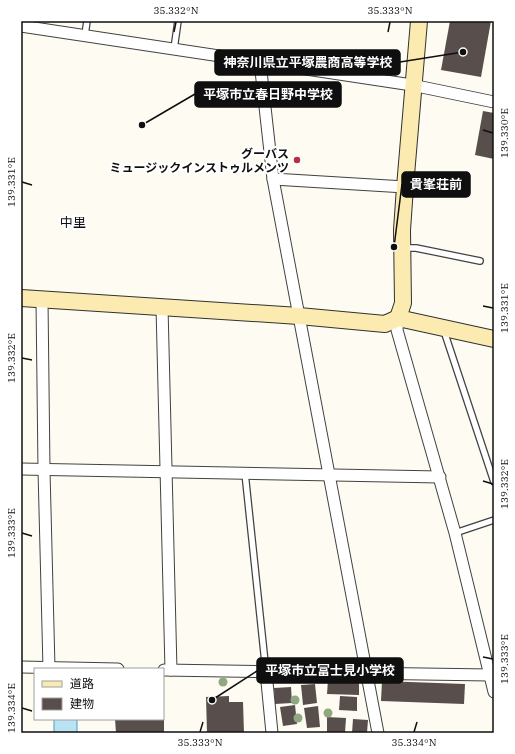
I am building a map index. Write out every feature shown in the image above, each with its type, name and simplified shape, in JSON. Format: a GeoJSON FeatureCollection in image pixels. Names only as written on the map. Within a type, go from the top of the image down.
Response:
{"type":"FeatureCollection","features":[{"type":"Feature","properties":{"kind":"street"},"geometry":{"type":"LineString","coordinates":[[419,21],[412,85],[404,187],[402,230],[403,303],[398,318],[397,330],[440,477],[492,675],[494,692]]}},
{"type":"Feature","properties":{"kind":"street"},"geometry":{"type":"LineString","coordinates":[[21,26],[412,85],[494,102]]}},
{"type":"Feature","properties":{"kind":"street"},"geometry":{"type":"LineString","coordinates":[[260,62],[273,179],[378,733]]}},
{"type":"Feature","properties":{"kind":"street"},"geometry":{"type":"LineString","coordinates":[[273,179],[404,187]]}},
{"type":"Feature","properties":{"kind":"street"},"geometry":{"type":"LineString","coordinates":[[21,298],[299,316],[384,324],[398,318],[494,339]]}},
{"type":"Feature","properties":{"kind":"street"},"geometry":{"type":"LineString","coordinates":[[21,667],[49,668],[44,470],[42,300]]}},
{"type":"Feature","properties":{"kind":"street"},"geometry":{"type":"LineString","coordinates":[[162,307],[166,472],[167,670],[492,675]]}},
{"type":"Feature","properties":{"kind":"street"},"geometry":{"type":"LineString","coordinates":[[21,469],[440,477]]}},
{"type":"Feature","properties":{"kind":"street"},"geometry":{"type":"LineString","coordinates":[[266,672],[272,733]]}},
{"type":"Feature","properties":{"kind":"lane"},"geometry":{"type":"LineString","coordinates":[[85,35],[87,21]]}},
{"type":"Feature","properties":{"kind":"lane"},"geometry":{"type":"LineString","coordinates":[[174,49],[178,21]]}},
{"type":"Feature","properties":{"kind":"lane"},"geometry":{"type":"LineString","coordinates":[[403,248],[416,248],[480,261]]}},
{"type":"Feature","properties":{"kind":"lane"},"geometry":{"type":"LineString","coordinates":[[444,329],[494,482]]}},
{"type":"Feature","properties":{"kind":"lane"},"geometry":{"type":"LineString","coordinates":[[245,473],[266,672]]}},
{"type":"Feature","properties":{"kind":"lane"},"geometry":{"type":"LineString","coordinates":[[455,533],[494,520]]}},
{"type":"Feature","properties":{"kind":"water"},"geometry":{"type":"Polygon","coordinates":[[[54,720],[77,720],[77,733],[54,733],[54,720]]]}},
{"type":"Feature","properties":{"kind":"building"},"geometry":{"type":"Polygon","coordinates":[[[450,21],[491,21],[481,77],[441,70],[450,21]]]}},
{"type":"Feature","properties":{"kind":"building"},"geometry":{"type":"Polygon","coordinates":[[[483,111],[494,113],[494,159],[475,155],[483,111]]]}},
{"type":"Feature","properties":{"kind":"building"},"geometry":{"type":"Polygon","coordinates":[[[328,680],[359,682],[359,695],[327,694],[328,680]]]}},
{"type":"Feature","properties":{"kind":"building"},"geometry":{"type":"Polygon","coordinates":[[[382,681],[465,684],[464,704],[381,701],[382,681]]]}},
{"type":"Feature","properties":{"kind":"building"},"geometry":{"type":"Polygon","coordinates":[[[315,684],[317,703],[303,705],[301,685],[315,684]]]}},
{"type":"Feature","properties":{"kind":"building"},"geometry":{"type":"Polygon","coordinates":[[[291,687],[292,703],[275,704],[274,688],[291,687]]]}},
{"type":"Feature","properties":{"kind":"building"},"geometry":{"type":"Polygon","coordinates":[[[229,696],[229,702],[243,702],[244,733],[207,733],[206,697],[229,696]]]}},
{"type":"Feature","properties":{"kind":"building"},"geometry":{"type":"Polygon","coordinates":[[[340,696],[357,697],[357,711],[339,710],[340,696]]]}},
{"type":"Feature","properties":{"kind":"building"},"geometry":{"type":"Polygon","coordinates":[[[295,705],[297,724],[283,726],[280,707],[295,705]]]}},
{"type":"Feature","properties":{"kind":"building"},"geometry":{"type":"Polygon","coordinates":[[[318,706],[320,727],[307,728],[304,708],[318,706]]]}},
{"type":"Feature","properties":{"kind":"building"},"geometry":{"type":"Polygon","coordinates":[[[327,717],[346,718],[345,733],[327,733],[327,717]]]}},
{"type":"Feature","properties":{"kind":"building"},"geometry":{"type":"Polygon","coordinates":[[[353,719],[368,720],[367,733],[352,733],[353,719]]]}},
{"type":"Feature","properties":{"kind":"building"},"geometry":{"type":"Polygon","coordinates":[[[115,720],[164,720],[164,733],[116,733],[115,720]]]}},
{"type":"Feature","properties":{"kind":"place","name":"神奈川県立平塚農商高等学校"},"geometry":{"type":"Point","coordinates":[463,52]}},
{"type":"Feature","properties":{"kind":"place","name":"平塚市立春日野中学校"},"geometry":{"type":"Point","coordinates":[142,125]}},
{"type":"Feature","properties":{"kind":"place","name":"グーバス ミュージックインストゥルメンツ"},"geometry":{"type":"Point","coordinates":[297,160]}},
{"type":"Feature","properties":{"kind":"place","name":"貴峯荘前"},"geometry":{"type":"Point","coordinates":[394,247]}},
{"type":"Feature","properties":{"kind":"place","name":"平塚市立富士見小学校"},"geometry":{"type":"Point","coordinates":[212,700]}},
{"type":"Feature","properties":{"kind":"district","name":"中里"},"geometry":{"type":"Point","coordinates":[73,222]}}]}
